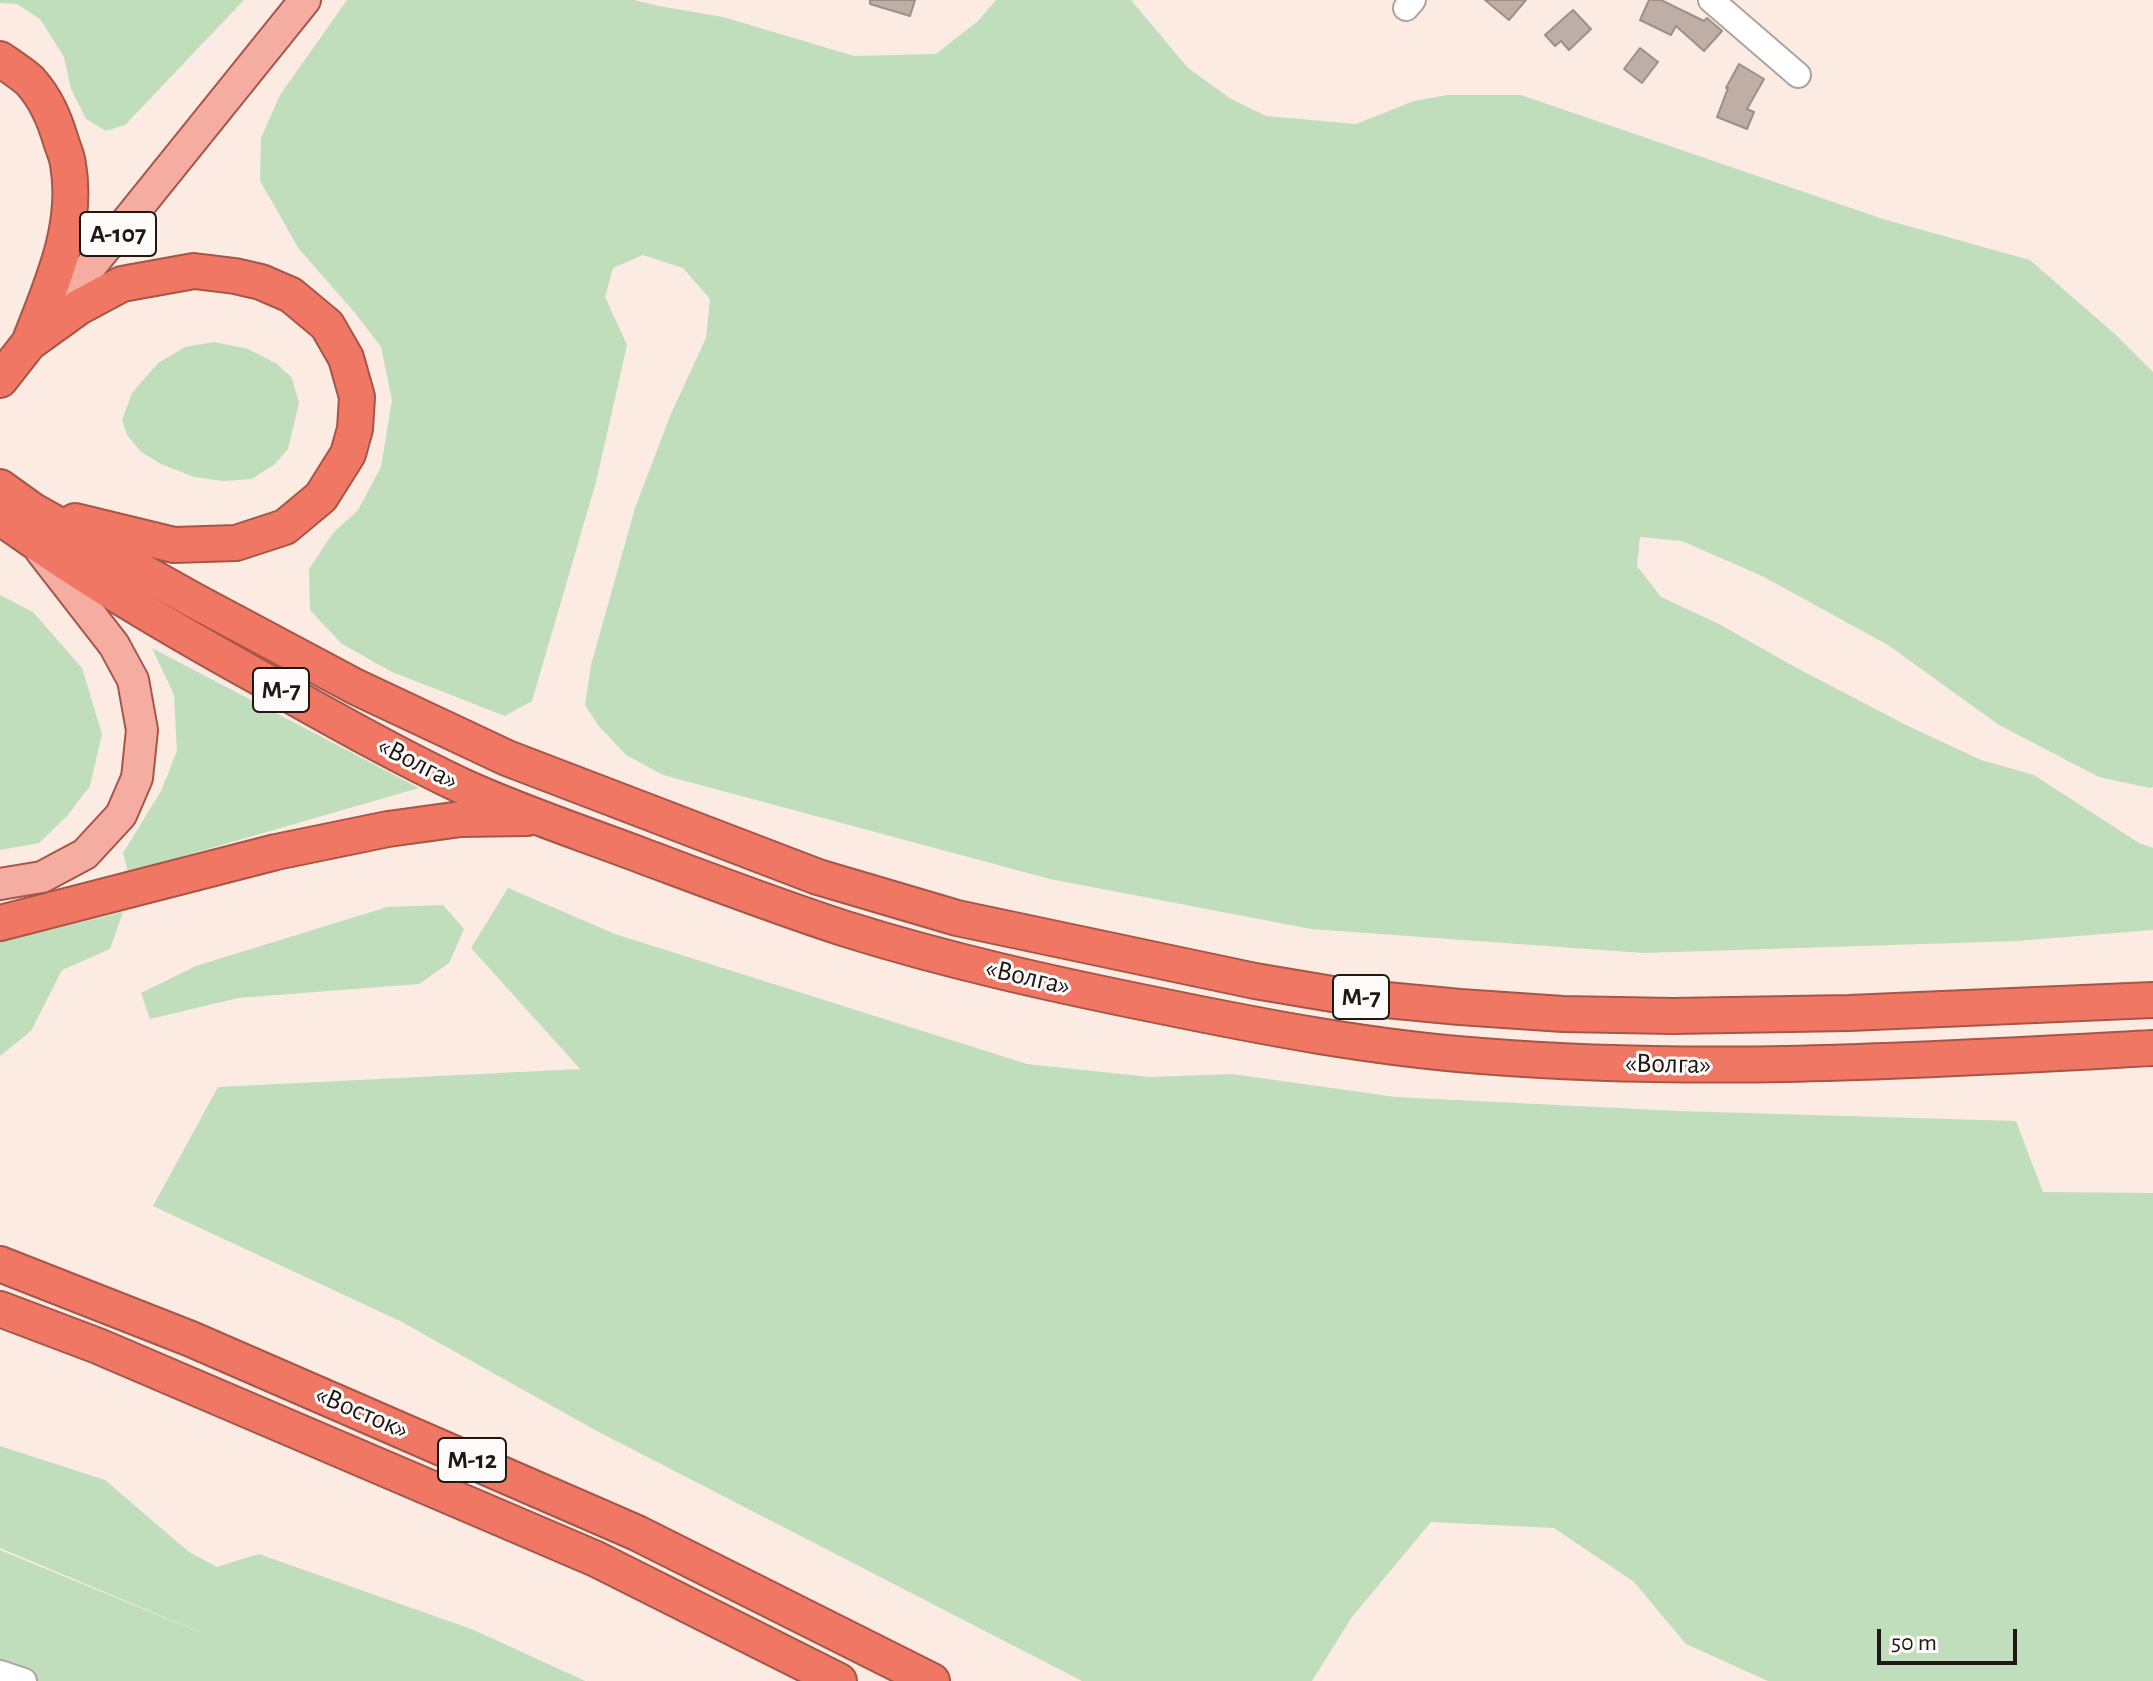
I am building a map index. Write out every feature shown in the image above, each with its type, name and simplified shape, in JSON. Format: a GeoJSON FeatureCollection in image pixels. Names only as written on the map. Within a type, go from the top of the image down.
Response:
{"type":"FeatureCollection","features":[{"type":"Feature","properties":{"kind":"highway"},"geometry":{"type":"LineString","coordinates":[[0,59],[28,79],[45,99],[68,163],[70,195],[67,235],[57,271],[13,363]]}},
{"type":"Feature","properties":{"kind":"highway"},"geometry":{"type":"LineString","coordinates":[[13,363],[79,307],[122,284],[194,271],[261,282],[291,295],[327,325],[346,358],[357,397],[355,429],[348,454],[321,497],[285,527],[236,543],[174,545],[22,523]]}},
{"type":"Feature","properties":{"kind":"highway","name":"М-7"},"geometry":{"type":"LineString","coordinates":[[0,487],[22,523]]}},
{"type":"Feature","properties":{"kind":"highway","name":"«Волга»"},"geometry":{"type":"LineString","coordinates":[[22,523],[158,621],[342,724],[461,785],[538,818],[759,899],[952,960],[1242,1023],[1367,1043],[1481,1056],[1629,1064],[1720,1065],[2153,1048]]}},
{"type":"Feature","properties":{"kind":"highway","name":"«Волга»"},"geometry":{"type":"LineString","coordinates":[[22,523],[195,601],[356,687],[507,758],[818,877],[957,918],[1255,981],[1344,996],[1460,1007],[1563,1014],[1673,1016],[1849,1013],[2153,1000]]}},
{"type":"Feature","properties":{"kind":"highway"},"geometry":{"type":"LineString","coordinates":[[0,923],[276,852],[388,829],[461,819],[538,818]]}},
{"type":"Feature","properties":{"kind":"highway","name":"«Восток»"},"geometry":{"type":"LineString","coordinates":[[0,1264],[191,1339],[637,1533],[932,1681]]}},
{"type":"Feature","properties":{"kind":"highway","name":"«Восток»"},"geometry":{"type":"LineString","coordinates":[[0,1309],[98,1346],[596,1559],[839,1681]]}},
{"type":"Feature","properties":{"kind":"main road","name":"А-107"},"geometry":{"type":"LineString","coordinates":[[13,363],[305,0]]}},
{"type":"Feature","properties":{"kind":"main road"},"geometry":{"type":"LineString","coordinates":[[0,884],[42,877],[85,854],[121,815],[137,778],[142,730],[133,680],[114,645],[22,523]]}},
{"type":"Feature","properties":{"kind":"street"},"geometry":{"type":"LineString","coordinates":[[1711,0],[1798,75]]}},
{"type":"Feature","properties":{"kind":"street"},"geometry":{"type":"LineString","coordinates":[[0,1673],[24,1681]]}},
{"type":"Feature","properties":{"kind":"green space"},"geometry":{"type":"Polygon","coordinates":[[[0,0],[244,0],[125,125],[106,131],[86,119],[71,89],[64,57],[40,19],[17,4],[0,3],[0,0]]]}},
{"type":"Feature","properties":{"kind":"green space"},"geometry":{"type":"Polygon","coordinates":[[[347,0],[634,0],[723,17],[854,56],[936,54],[978,21],[996,0],[1131,0],[1188,68],[1231,99],[1266,116],[1356,124],[1414,101],[1447,95],[1521,95],[1883,219],[2030,260],[2153,372],[2153,787],[2099,777],[1999,725],[1888,645],[1762,576],[1682,541],[1640,537],[1637,566],[1661,597],[1719,624],[1906,725],[1981,760],[2034,775],[2139,843],[2153,848],[2153,930],[2017,941],[1643,953],[1311,929],[1050,879],[663,775],[626,755],[598,725],[585,705],[591,665],[635,508],[670,416],[706,338],[710,299],[683,268],[643,255],[613,268],[605,297],[627,345],[596,482],[532,701],[505,716],[392,672],[342,644],[310,610],[309,569],[333,533],[358,510],[381,467],[392,400],[381,347],[299,249],[260,181],[261,138],[280,95],[347,0]]]}},
{"type":"Feature","properties":{"kind":"green space"},"geometry":{"type":"Polygon","coordinates":[[[214,342],[248,349],[277,364],[292,378],[299,403],[288,449],[275,464],[252,479],[223,481],[194,477],[161,464],[141,452],[127,435],[122,420],[132,393],[158,363],[185,347],[214,342]]]}},
{"type":"Feature","properties":{"kind":"green space"},"geometry":{"type":"Polygon","coordinates":[[[0,595],[33,612],[82,668],[102,734],[90,786],[67,816],[39,843],[0,850],[0,595]]]}},
{"type":"Feature","properties":{"kind":"green space"},"geometry":{"type":"Polygon","coordinates":[[[152,648],[419,788],[128,872],[123,853],[161,791],[177,751],[174,695],[152,648]]]}},
{"type":"Feature","properties":{"kind":"green space"},"geometry":{"type":"Polygon","coordinates":[[[508,888],[615,934],[1027,1064],[1150,1077],[1232,1074],[1396,1097],[1678,1111],[2016,1121],[2043,1192],[2153,1193],[2153,1681],[1768,1681],[1686,1644],[1634,1582],[1554,1528],[1431,1522],[1352,1617],[1312,1681],[1082,1681],[595,1430],[400,1321],[153,1206],[218,1087],[580,1069],[471,948],[508,888]]]}},
{"type":"Feature","properties":{"kind":"green space"},"geometry":{"type":"Polygon","coordinates":[[[443,905],[464,929],[449,963],[419,984],[238,998],[150,1019],[141,993],[196,966],[387,907],[443,905]]]}},
{"type":"Feature","properties":{"kind":"green space"},"geometry":{"type":"Polygon","coordinates":[[[123,912],[110,949],[62,970],[31,1031],[0,1056],[0,942],[123,912]]]}},
{"type":"Feature","properties":{"kind":"green space"},"geometry":{"type":"Polygon","coordinates":[[[0,1446],[105,1480],[189,1552],[217,1567],[259,1554],[474,1630],[585,1681],[0,1681],[0,1550],[226,1643],[0,1548],[0,1446]]]}},
{"type":"Feature","properties":{"kind":"building"},"geometry":{"type":"Polygon","coordinates":[[[870,0],[915,0],[910,16],[870,4],[870,0]]]}},
{"type":"Feature","properties":{"kind":"building"},"geometry":{"type":"Polygon","coordinates":[[[1485,0],[1526,0],[1509,20],[1485,0]]]}},
{"type":"Feature","properties":{"kind":"building"},"geometry":{"type":"Polygon","coordinates":[[[1649,0],[1661,0],[1704,21],[1707,18],[1722,31],[1704,51],[1676,26],[1671,35],[1640,20],[1649,0]]]}},
{"type":"Feature","properties":{"kind":"building"},"geometry":{"type":"Polygon","coordinates":[[[1573,10],[1591,29],[1569,50],[1561,41],[1555,46],[1545,35],[1573,10]]]}},
{"type":"Feature","properties":{"kind":"building"},"geometry":{"type":"Polygon","coordinates":[[[1640,48],[1658,62],[1642,83],[1624,69],[1640,48]]]}},
{"type":"Feature","properties":{"kind":"building"},"geometry":{"type":"Polygon","coordinates":[[[1739,64],[1764,79],[1747,109],[1754,112],[1747,129],[1717,117],[1726,88],[1739,64]]]}}]}
